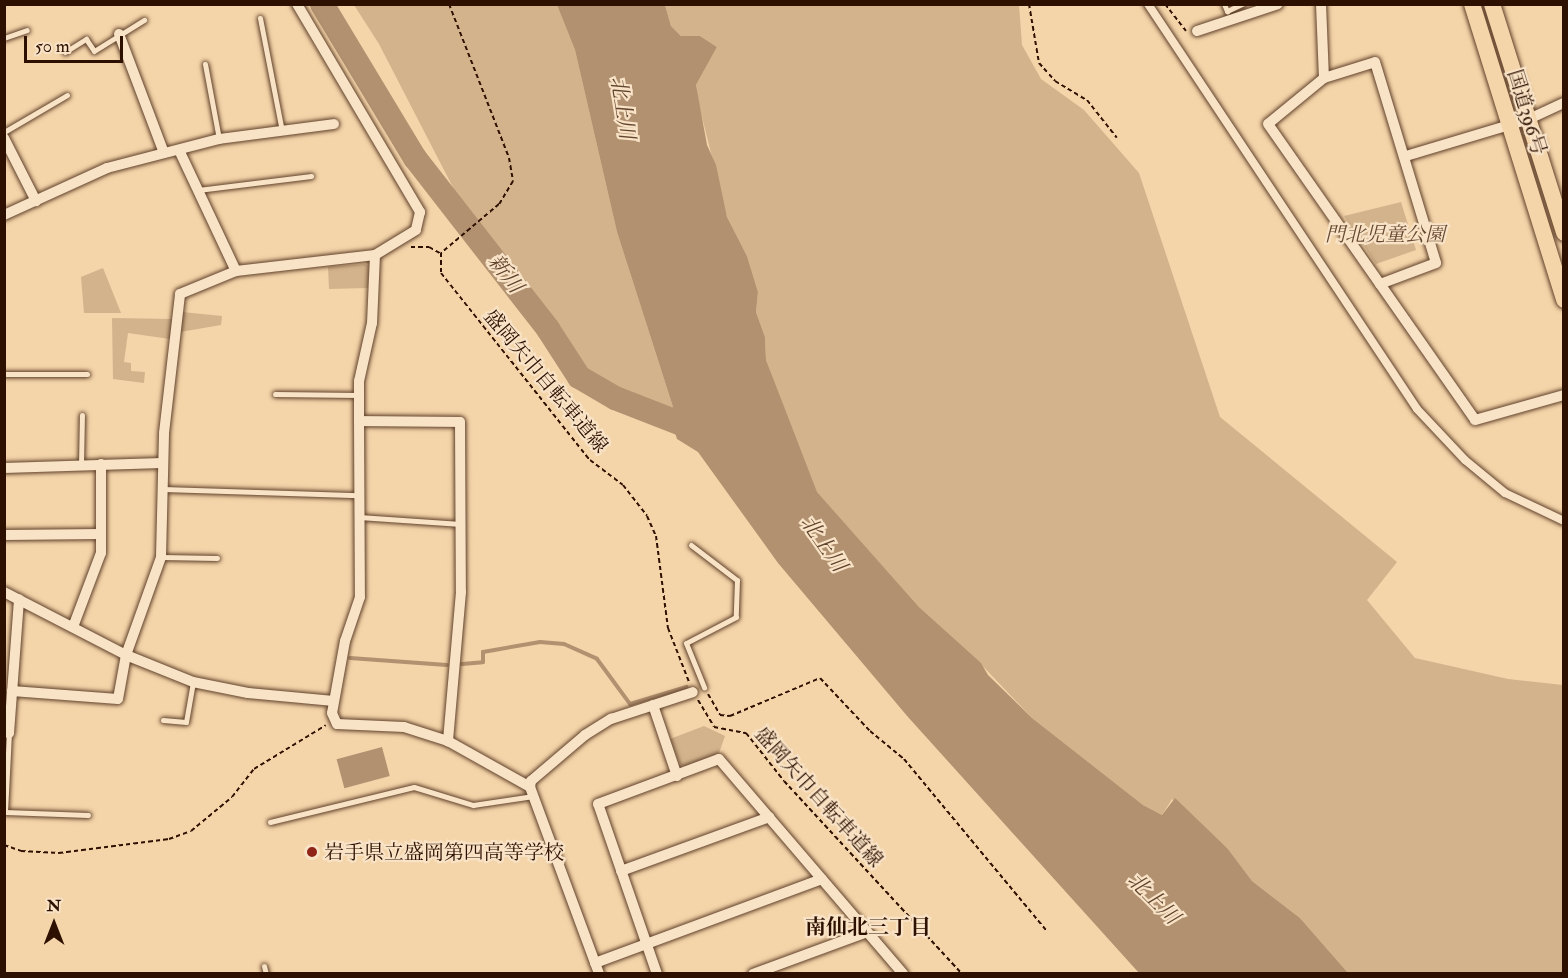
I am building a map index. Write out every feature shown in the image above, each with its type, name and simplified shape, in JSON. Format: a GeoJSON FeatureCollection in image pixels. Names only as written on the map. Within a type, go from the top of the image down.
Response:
{"type":"FeatureCollection","features":[{"type":"Feature","properties":{"kind":"highway","name":"国道396号"},"geometry":{"type":"LineString","coordinates":[[1472,4],[1563,300]]}},
{"type":"Feature","properties":{"kind":"highway","name":"国道396号"},"geometry":{"type":"LineString","coordinates":[[1492,4],[1563,233]]}},
{"type":"Feature","properties":{"kind":"street"},"geometry":{"type":"LineString","coordinates":[[12,691],[118,699],[126,655],[161,557],[162,464],[180,294],[236,271],[375,255],[394,247],[416,230],[420,212],[297,4]]}},
{"type":"Feature","properties":{"kind":"street"},"geometry":{"type":"LineString","coordinates":[[1148,4],[1417,410],[1465,460],[1505,493],[1563,522]]}},
{"type":"Feature","properties":{"kind":"street"},"geometry":{"type":"LineString","coordinates":[[1197,31],[1278,4]]}},
{"type":"Feature","properties":{"kind":"street"},"geometry":{"type":"LineString","coordinates":[[1321,4],[1324,78]]}},
{"type":"Feature","properties":{"kind":"street"},"geometry":{"type":"LineString","coordinates":[[119,34],[164,153]]}},
{"type":"Feature","properties":{"kind":"street"},"geometry":{"type":"LineString","coordinates":[[1380,284],[1436,263],[1406,156],[1375,62],[1324,78],[1268,124],[1475,420],[1563,395]]}},
{"type":"Feature","properties":{"kind":"street"},"geometry":{"type":"LineString","coordinates":[[1406,156],[1529,118],[1563,103]]}},
{"type":"Feature","properties":{"kind":"street"},"geometry":{"type":"LineString","coordinates":[[4,215],[107,168],[219,139],[334,124]]}},
{"type":"Feature","properties":{"kind":"street"},"geometry":{"type":"LineString","coordinates":[[4,138],[36,201]]}},
{"type":"Feature","properties":{"kind":"street"},"geometry":{"type":"LineString","coordinates":[[179,150],[236,271]]}},
{"type":"Feature","properties":{"kind":"street"},"geometry":{"type":"LineString","coordinates":[[375,255],[372,323],[359,395],[360,597],[345,641],[334,701],[337,724],[404,728],[448,741],[531,792]]}},
{"type":"Feature","properties":{"kind":"street"},"geometry":{"type":"LineString","coordinates":[[358,421],[460,422],[460,591],[448,741]]}},
{"type":"Feature","properties":{"kind":"street"},"geometry":{"type":"LineString","coordinates":[[73,627],[101,553],[101,464]]}},
{"type":"Feature","properties":{"kind":"street"},"geometry":{"type":"LineString","coordinates":[[4,468],[162,464]]}},
{"type":"Feature","properties":{"kind":"street"},"geometry":{"type":"LineString","coordinates":[[4,534],[101,534]]}},
{"type":"Feature","properties":{"kind":"street"},"geometry":{"type":"LineString","coordinates":[[4,592],[126,655],[193,682],[249,693],[334,701]]}},
{"type":"Feature","properties":{"kind":"street"},"geometry":{"type":"LineString","coordinates":[[7,733],[19,599]]}},
{"type":"Feature","properties":{"kind":"street"},"geometry":{"type":"LineString","coordinates":[[693,692],[611,719],[585,735],[531,782],[531,792],[597,968],[647,943],[822,879]]}},
{"type":"Feature","properties":{"kind":"street"},"geometry":{"type":"LineString","coordinates":[[653,705],[677,776]]}},
{"type":"Feature","properties":{"kind":"street"},"geometry":{"type":"LineString","coordinates":[[657,974],[598,804],[719,759],[903,974]]}},
{"type":"Feature","properties":{"kind":"street"},"geometry":{"type":"LineString","coordinates":[[621,871],[769,817]]}},
{"type":"Feature","properties":{"kind":"street"},"geometry":{"type":"LineString","coordinates":[[753,974],[867,932]]}},
{"type":"Feature","properties":{"kind":"lane"},"geometry":{"type":"LineString","coordinates":[[1224,4],[1227,10],[1242,4]]}},
{"type":"Feature","properties":{"kind":"lane"},"geometry":{"type":"LineString","coordinates":[[260,18],[282,131]]}},
{"type":"Feature","properties":{"kind":"lane"},"geometry":{"type":"LineString","coordinates":[[65,52],[86,39],[94,51],[144,20]]}},
{"type":"Feature","properties":{"kind":"lane"},"geometry":{"type":"LineString","coordinates":[[4,38],[27,30]]}},
{"type":"Feature","properties":{"kind":"lane"},"geometry":{"type":"LineString","coordinates":[[205,64],[219,139]]}},
{"type":"Feature","properties":{"kind":"lane"},"geometry":{"type":"LineString","coordinates":[[4,132],[67,95]]}},
{"type":"Feature","properties":{"kind":"lane"},"geometry":{"type":"LineString","coordinates":[[198,189],[311,176]]}},
{"type":"Feature","properties":{"kind":"lane"},"geometry":{"type":"LineString","coordinates":[[4,374],[87,374]]}},
{"type":"Feature","properties":{"kind":"lane"},"geometry":{"type":"LineString","coordinates":[[275,394],[359,395]]}},
{"type":"Feature","properties":{"kind":"lane"},"geometry":{"type":"LineString","coordinates":[[81,465],[82,415]]}},
{"type":"Feature","properties":{"kind":"lane"},"geometry":{"type":"LineString","coordinates":[[163,489],[359,495]]}},
{"type":"Feature","properties":{"kind":"lane"},"geometry":{"type":"LineString","coordinates":[[359,518],[460,524]]}},
{"type":"Feature","properties":{"kind":"lane"},"geometry":{"type":"LineString","coordinates":[[692,545],[737,580],[736,617],[686,643],[704,687]]}},
{"type":"Feature","properties":{"kind":"lane"},"geometry":{"type":"LineString","coordinates":[[161,557],[217,558]]}},
{"type":"Feature","properties":{"kind":"lane"},"geometry":{"type":"LineString","coordinates":[[163,720],[186,722],[193,682]]}},
{"type":"Feature","properties":{"kind":"lane"},"geometry":{"type":"LineString","coordinates":[[7,733],[5,812],[88,815]]}},
{"type":"Feature","properties":{"kind":"lane"},"geometry":{"type":"LineString","coordinates":[[270,822],[414,788],[473,805],[531,792]]}},
{"type":"Feature","properties":{"kind":"lane"},"geometry":{"type":"LineString","coordinates":[[264,966],[266,974]]}},
{"type":"Feature","properties":{"kind":"path"},"geometry":{"type":"LineString","coordinates":[[394,247],[429,247],[441,253],[452,240],[499,204],[513,181],[509,158],[449,4]]}},
{"type":"Feature","properties":{"kind":"path"},"geometry":{"type":"LineString","coordinates":[[1029,4],[1039,63],[1055,81],[1087,100],[1117,138]]}},
{"type":"Feature","properties":{"kind":"path"},"geometry":{"type":"LineString","coordinates":[[1165,4],[1177,24],[1187,32],[1197,31]]}},
{"type":"Feature","properties":{"kind":"path","name":"盛岡矢巾自転車道線"},"geometry":{"type":"LineString","coordinates":[[441,253],[441,273],[500,349],[590,460],[623,485],[647,516],[656,536],[668,628],[693,692],[714,728],[746,734],[784,781],[962,974]]}},
{"type":"Feature","properties":{"kind":"path"},"geometry":{"type":"LineString","coordinates":[[704,687],[720,715],[730,716],[820,678],[870,731],[904,759],[1047,931]]}},
{"type":"Feature","properties":{"kind":"path"},"geometry":{"type":"LineString","coordinates":[[4,845],[59,853],[169,839],[191,831],[232,797],[254,769],[325,725],[337,724]]}},
{"type":"Feature","properties":{"kind":"green space"},"geometry":{"type":"Polygon","coordinates":[[[354,5],[557,5],[575,50],[617,232],[673,407],[669,413],[588,371],[460,201],[379,44],[354,5]]]}},
{"type":"Feature","properties":{"kind":"green space"},"geometry":{"type":"Polygon","coordinates":[[[665,5],[1019,5],[1022,45],[1041,79],[1084,110],[1139,173],[1220,417],[1397,562],[1367,600],[1415,658],[1508,679],[1563,685],[1563,973],[1348,973],[1300,918],[1252,881],[1228,849],[1172,799],[1162,815],[1143,805],[1032,718],[978,661],[919,607],[812,487],[766,360],[765,337],[756,312],[758,292],[747,256],[727,217],[697,97],[696,85],[717,47],[700,36],[681,36],[671,26],[665,5]]]}},
{"type":"Feature","properties":{"kind":"green space","name":"門北児童公園"},"geometry":{"type":"Polygon","coordinates":[[[1401,202],[1416,250],[1376,264],[1344,216],[1401,202]]]}},
{"type":"Feature","properties":{"kind":"green space"},"geometry":{"type":"Polygon","coordinates":[[[365,264],[369,266],[368,288],[329,289],[328,267],[365,264]]]}},
{"type":"Feature","properties":{"kind":"green space"},"geometry":{"type":"Polygon","coordinates":[[[103,268],[121,313],[84,313],[81,277],[103,268]]]}},
{"type":"Feature","properties":{"kind":"green space"},"geometry":{"type":"Polygon","coordinates":[[[182,312],[222,316],[221,325],[180,332],[182,312]]]}},
{"type":"Feature","properties":{"kind":"green space"},"geometry":{"type":"Polygon","coordinates":[[[112,318],[173,319],[170,339],[128,333],[124,362],[131,363],[131,371],[145,372],[144,383],[113,379],[112,318]]]}},
{"type":"Feature","properties":{"kind":"green space"},"geometry":{"type":"Polygon","coordinates":[[[704,726],[725,736],[719,753],[686,767],[680,764],[670,739],[704,726]]]}},
{"type":"Feature","properties":{"kind":"water","name":"北上川"},"geometry":{"type":"Polygon","coordinates":[[[557,5],[665,5],[671,26],[681,36],[700,36],[717,47],[696,85],[707,145],[716,165],[727,217],[747,256],[758,292],[756,312],[765,337],[766,360],[817,492],[919,607],[981,663],[988,675],[1032,718],[1143,805],[1162,815],[1175,798],[1228,849],[1252,881],[1300,918],[1348,973],[1139,973],[908,717],[778,563],[698,452],[677,439],[669,413],[673,407],[617,232],[575,50],[557,5]]]}},
{"type":"Feature","properties":{"kind":"water"},"geometry":{"type":"Polygon","coordinates":[[[382,747],[390,776],[344,788],[337,759],[382,747]]]}},
{"type":"Feature","properties":{"kind":"waterway","name":"新川"},"geometry":{"type":"LineString","coordinates":[[322,4],[415,158],[548,329],[579,377],[615,398],[702,432]]}},
{"type":"Feature","properties":{"kind":"waterway"},"geometry":{"type":"LineString","coordinates":[[462,664],[483,662],[483,652],[540,642],[564,644],[597,659],[630,704],[686,687]]}},
{"type":"Feature","properties":{"kind":"waterway"},"geometry":{"type":"LineString","coordinates":[[350,658],[447,665]]}},
{"type":"Feature","properties":{"kind":"place","name":"岩手県立盛岡第四高等学校"},"geometry":{"type":"Point","coordinates":[312,852]}},
{"type":"Feature","properties":{"kind":"district","name":"南仙北三丁目"},"geometry":{"type":"Point","coordinates":[868,928]}}]}
